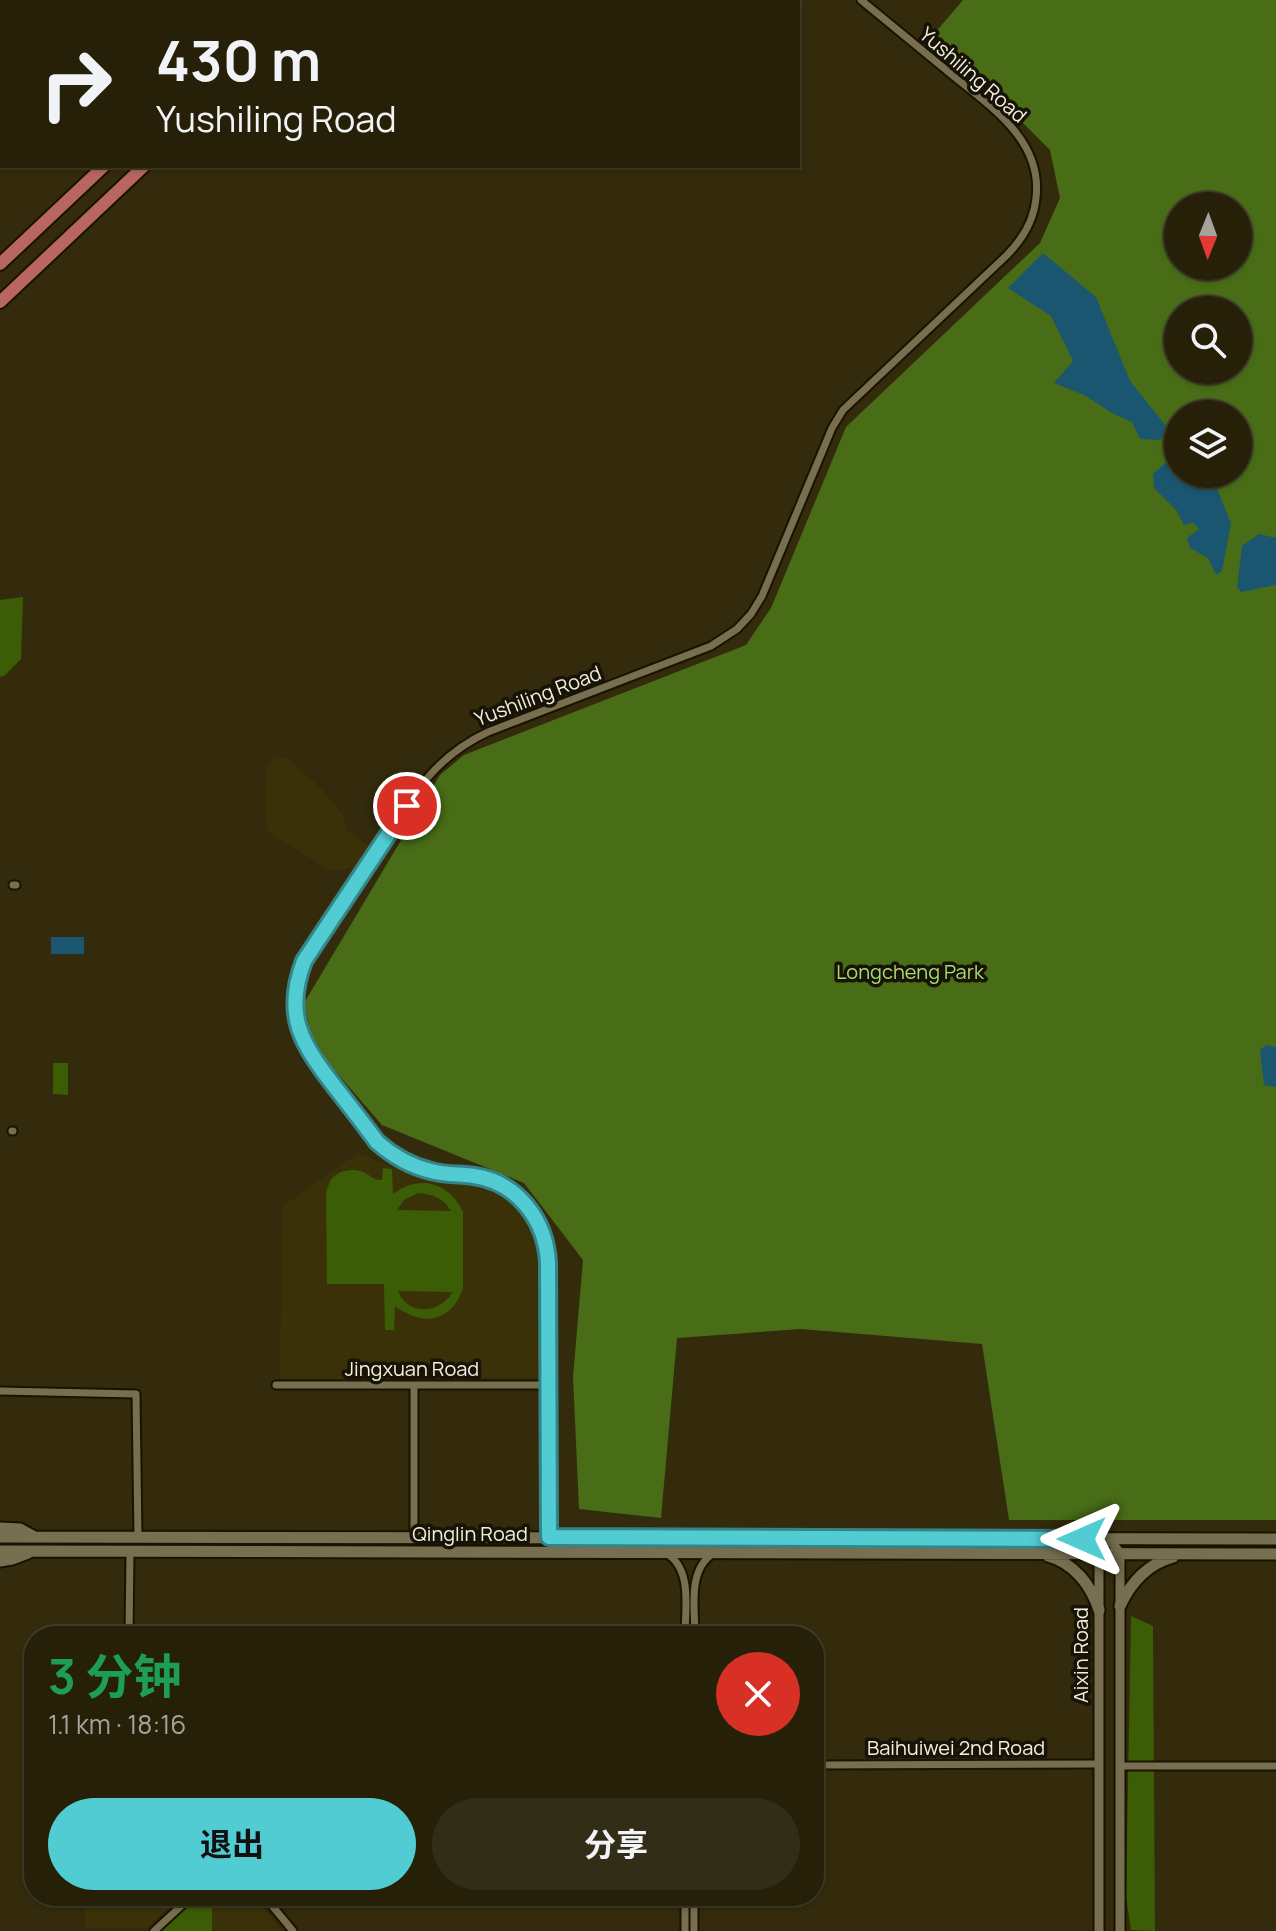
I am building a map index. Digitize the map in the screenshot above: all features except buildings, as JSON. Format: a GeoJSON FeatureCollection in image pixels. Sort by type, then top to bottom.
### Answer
{"type":"FeatureCollection","features":[{"type":"Feature","properties":{"kind":"main road"},"geometry":{"type":"LineString","coordinates":[[0,264],[102,168]]}},
{"type":"Feature","properties":{"kind":"main road"},"geometry":{"type":"LineString","coordinates":[[0,302],[142,168]]}},
{"type":"Feature","properties":{"kind":"main road"},"geometry":{"type":"LineString","coordinates":[[0,1528],[20,1529],[33,1537]]}},
{"type":"Feature","properties":{"kind":"main road","name":"Qinglin Road"},"geometry":{"type":"LineString","coordinates":[[0,1537],[1276,1539]]}},
{"type":"Feature","properties":{"kind":"main road"},"geometry":{"type":"LineString","coordinates":[[60,1551],[44,1544],[84,1537]]}},
{"type":"Feature","properties":{"kind":"main road","name":"Qinglin Road"},"geometry":{"type":"LineString","coordinates":[[0,1551],[1276,1554]]}},
{"type":"Feature","properties":{"kind":"main road"},"geometry":{"type":"LineString","coordinates":[[0,1561],[32,1551]]}},
{"type":"Feature","properties":{"kind":"main road"},"geometry":{"type":"LineString","coordinates":[[1036,1553],[1070,1566],[1089,1588],[1099,1610]]}},
{"type":"Feature","properties":{"kind":"main road"},"geometry":{"type":"LineString","coordinates":[[1120,1606],[1133,1584],[1153,1565],[1187,1553]]}},
{"type":"Feature","properties":{"kind":"street","name":"Yushiling Road"},"geometry":{"type":"LineString","coordinates":[[549,1537],[548,1252],[543,1232],[520,1198],[494,1182],[419,1168],[377,1142],[314,1059],[304,1041],[296,1011],[298,980],[309,952],[422,784],[446,757],[488,732],[711,646],[729,636],[744,622],[762,596],[832,428],[843,410],[1006,256],[1026,231],[1036,202],[1037,180],[1032,158],[1020,138],[997,112],[861,0]]}},
{"type":"Feature","properties":{"kind":"street","name":"Jingxuan Road"},"geometry":{"type":"LineString","coordinates":[[276,1385],[548,1385]]}},
{"type":"Feature","properties":{"kind":"street"},"geometry":{"type":"LineString","coordinates":[[414,1385],[414,1537]]}},
{"type":"Feature","properties":{"kind":"street"},"geometry":{"type":"LineString","coordinates":[[0,1391],[136,1394],[138,1537]]}},
{"type":"Feature","properties":{"kind":"street"},"geometry":{"type":"LineString","coordinates":[[1099,1553],[1109,1539],[1120,1553]]}},
{"type":"Feature","properties":{"kind":"street"},"geometry":{"type":"LineString","coordinates":[[129,1626],[130,1551]]}},
{"type":"Feature","properties":{"kind":"street"},"geometry":{"type":"LineString","coordinates":[[664,1552],[680,1565],[684,1576],[685,1626]]}},
{"type":"Feature","properties":{"kind":"street"},"geometry":{"type":"LineString","coordinates":[[695,1626],[696,1577],[706,1558],[715,1552]]}},
{"type":"Feature","properties":{"kind":"street","name":"Aixin Road"},"geometry":{"type":"LineString","coordinates":[[1099,1553],[1099,1931]]}},
{"type":"Feature","properties":{"kind":"street","name":"Aixin Road"},"geometry":{"type":"LineString","coordinates":[[1120,1553],[1120,1931]]}},
{"type":"Feature","properties":{"kind":"street","name":"Baihuiwei 2nd Road"},"geometry":{"type":"LineString","coordinates":[[824,1765],[1099,1764]]}},
{"type":"Feature","properties":{"kind":"street"},"geometry":{"type":"LineString","coordinates":[[1120,1766],[1276,1766]]}},
{"type":"Feature","properties":{"kind":"street"},"geometry":{"type":"LineString","coordinates":[[154,1931],[181,1906]]}},
{"type":"Feature","properties":{"kind":"street"},"geometry":{"type":"LineString","coordinates":[[272,1906],[293,1931]]}},
{"type":"Feature","properties":{"kind":"street"},"geometry":{"type":"LineString","coordinates":[[685,1906],[685,1931]]}},
{"type":"Feature","properties":{"kind":"street"},"geometry":{"type":"LineString","coordinates":[[694,1906],[694,1931]]}},
{"type":"Feature","properties":{"kind":"shaded area"},"geometry":{"type":"Polygon","coordinates":[[[282,757],[294,763],[326,794],[342,814],[347,830],[368,846],[354,868],[331,871],[269,833],[265,817],[266,768],[270,762],[282,757]]]}},
{"type":"Feature","properties":{"kind":"shaded area"},"geometry":{"type":"Polygon","coordinates":[[[358,1153],[426,1180],[486,1189],[499,1194],[520,1212],[534,1236],[537,1249],[539,1378],[280,1379],[282,1207],[358,1153]]]}},
{"type":"Feature","properties":{"kind":"shaded area"},"geometry":{"type":"Polygon","coordinates":[[[85,1906],[170,1906],[147,1928],[85,1928],[85,1906]]]}},
{"type":"Feature","properties":{"kind":"shaded area"},"geometry":{"type":"Polygon","coordinates":[[[187,1906],[262,1906],[282,1931],[159,1931],[187,1906]]]}},
{"type":"Feature","properties":{"kind":"green space","name":"Longcheng Park"},"geometry":{"type":"Polygon","coordinates":[[[963,0],[1276,0],[1276,1520],[1009,1520],[982,1344],[801,1329],[677,1338],[661,1518],[579,1509],[573,1377],[583,1260],[524,1183],[382,1125],[330,1065],[310,1032],[304,1003],[440,775],[464,755],[746,645],[771,608],[846,427],[1040,243],[1060,198],[1050,150],[934,34],[963,0]]]}},
{"type":"Feature","properties":{"kind":"green space"},"geometry":{"type":"Polygon","coordinates":[[[23,597],[21,659],[0,677],[0,600],[23,597]]]}},
{"type":"Feature","properties":{"kind":"green space"},"geometry":{"type":"Polygon","coordinates":[[[53,1063],[68,1063],[68,1095],[53,1094],[53,1063]]]}},
{"type":"Feature","properties":{"kind":"green space"},"geometry":{"type":"Polygon","coordinates":[[[383,1168],[392,1169],[393,1194],[413,1184],[432,1184],[450,1194],[463,1212],[463,1288],[458,1300],[443,1315],[425,1319],[395,1306],[394,1330],[385,1330],[384,1284],[327,1284],[326,1193],[330,1181],[337,1174],[351,1170],[382,1180],[383,1168]],[[418,1193],[404,1200],[397,1210],[451,1211],[437,1198],[418,1193]],[[398,1291],[408,1305],[424,1309],[439,1305],[452,1293],[452,1292],[398,1291]]]}},
{"type":"Feature","properties":{"kind":"green space"},"geometry":{"type":"Polygon","coordinates":[[[1131,1616],[1153,1626],[1155,1931],[1131,1930],[1126,1896],[1131,1616]]]}},
{"type":"Feature","properties":{"kind":"green space"},"geometry":{"type":"Polygon","coordinates":[[[188,1906],[212,1906],[212,1931],[160,1931],[188,1906]]]}},
{"type":"Feature","properties":{"kind":"water"},"geometry":{"type":"Polygon","coordinates":[[[1043,253],[1096,297],[1130,381],[1164,424],[1164,436],[1160,440],[1140,439],[1132,422],[1084,395],[1054,383],[1073,361],[1051,316],[1008,288],[1043,253]]]}},
{"type":"Feature","properties":{"kind":"water"},"geometry":{"type":"Polygon","coordinates":[[[1164,464],[1164,488],[1217,488],[1231,523],[1222,571],[1216,575],[1208,558],[1190,548],[1187,538],[1199,529],[1194,523],[1184,525],[1177,511],[1154,488],[1153,474],[1164,464]]]}},
{"type":"Feature","properties":{"kind":"water"},"geometry":{"type":"Polygon","coordinates":[[[1259,534],[1276,538],[1276,585],[1241,592],[1237,587],[1242,546],[1259,534]]]}},
{"type":"Feature","properties":{"kind":"water"},"geometry":{"type":"Polygon","coordinates":[[[51,937],[84,937],[84,954],[51,954],[51,937]]]}},
{"type":"Feature","properties":{"kind":"water"},"geometry":{"type":"Polygon","coordinates":[[[1266,1045],[1276,1047],[1276,1087],[1264,1085],[1260,1050],[1266,1045]]]}},
{"type":"Feature","properties":{"kind":"route"},"geometry":{"type":"LineString","coordinates":[[407,806],[304,961],[296,991],[297,1021],[314,1059],[377,1142],[410,1164],[429,1171],[474,1176],[494,1182],[520,1198],[543,1232],[548,1252],[549,1537],[1082,1539]]}}]}
